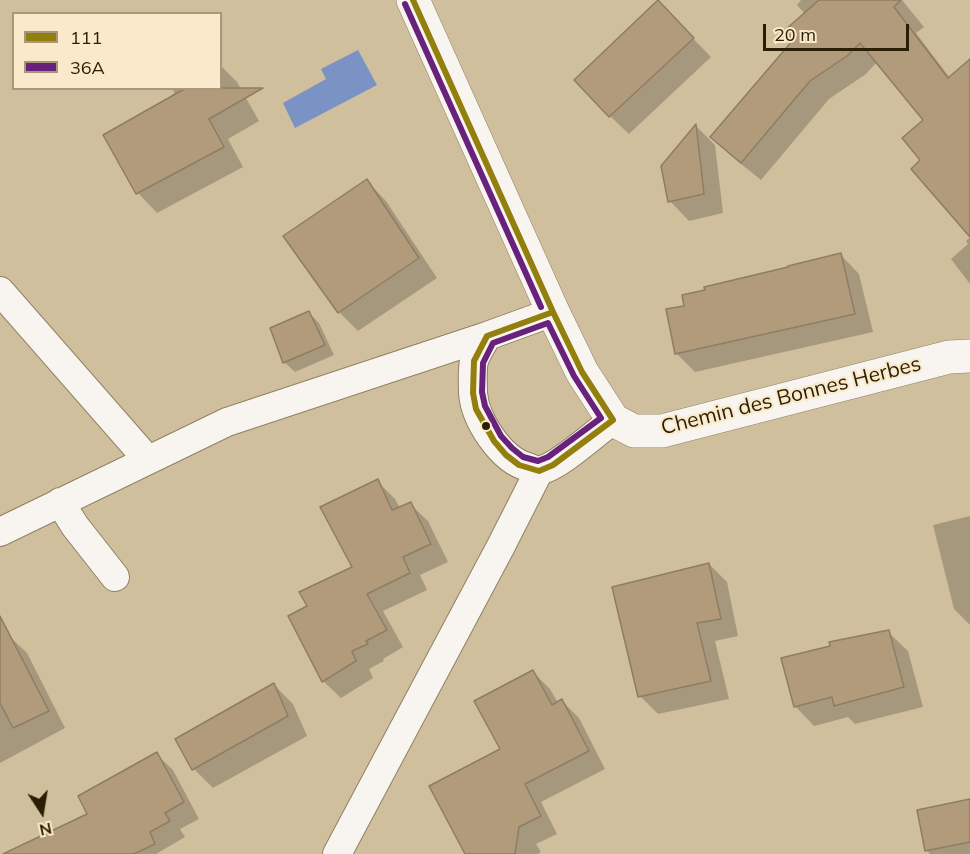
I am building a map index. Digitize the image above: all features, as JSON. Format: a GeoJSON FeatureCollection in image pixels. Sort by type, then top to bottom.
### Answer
{"type":"FeatureCollection","features":[{"type":"Feature","properties":{"kind":"street"},"geometry":{"type":"LineString","coordinates":[[412,0],[553,312],[582,372],[613,420]]}},
{"type":"Feature","properties":{"kind":"street","name":"Chemin des Bonnes Herbes"},"geometry":{"type":"LineString","coordinates":[[613,420],[634,431],[662,431],[949,357],[970,356]]}},
{"type":"Feature","properties":{"kind":"lane"},"geometry":{"type":"LineString","coordinates":[[0,291],[148,460]]}},
{"type":"Feature","properties":{"kind":"lane"},"geometry":{"type":"LineString","coordinates":[[0,532],[227,422],[553,312]]}},
{"type":"Feature","properties":{"kind":"lane"},"geometry":{"type":"LineString","coordinates":[[487,336],[474,361],[473,393],[476,409],[485,427],[506,454],[519,465],[539,471],[553,465],[613,420]]}},
{"type":"Feature","properties":{"kind":"lane"},"geometry":{"type":"LineString","coordinates":[[337,854],[539,471]]}},
{"type":"Feature","properties":{"kind":"lane"},"geometry":{"type":"LineString","coordinates":[[60,502],[75,526],[116,577]]}},
{"type":"Feature","properties":{"kind":"water"},"geometry":{"type":"Polygon","coordinates":[[[358,50],[377,85],[295,128],[283,103],[326,79],[321,69],[358,50]]]}},
{"type":"Feature","properties":{"kind":"building"},"geometry":{"type":"Polygon","coordinates":[[[658,0],[694,38],[609,117],[574,80],[658,0]]]}},
{"type":"Feature","properties":{"kind":"building"},"geometry":{"type":"Polygon","coordinates":[[[819,0],[901,0],[894,7],[948,78],[970,59],[970,237],[911,169],[920,160],[902,138],[923,120],[860,43],[847,56],[810,81],[741,163],[710,137],[793,40],[785,30],[819,0]]]}},
{"type":"Feature","properties":{"kind":"building"},"geometry":{"type":"Polygon","coordinates":[[[263,88],[209,119],[224,147],[136,194],[103,135],[182,90],[263,88]]]}},
{"type":"Feature","properties":{"kind":"building"},"geometry":{"type":"Polygon","coordinates":[[[696,124],[704,194],[668,202],[661,166],[696,124]]]}},
{"type":"Feature","properties":{"kind":"building"},"geometry":{"type":"Polygon","coordinates":[[[367,179],[419,258],[338,313],[283,236],[367,179]]]}},
{"type":"Feature","properties":{"kind":"building"},"geometry":{"type":"Polygon","coordinates":[[[841,253],[855,314],[675,354],[666,309],[684,306],[682,295],[705,290],[704,287],[841,253]]]}},
{"type":"Feature","properties":{"kind":"building"},"geometry":{"type":"Polygon","coordinates":[[[309,311],[325,345],[283,363],[270,328],[309,311]]]}},
{"type":"Feature","properties":{"kind":"building"},"geometry":{"type":"Polygon","coordinates":[[[378,479],[392,510],[411,502],[431,544],[403,557],[410,573],[367,594],[387,630],[366,641],[368,644],[352,651],[356,661],[322,682],[288,616],[307,606],[299,592],[352,567],[320,507],[378,479]]]}},
{"type":"Feature","properties":{"kind":"building"},"geometry":{"type":"Polygon","coordinates":[[[709,563],[721,619],[697,623],[711,681],[638,697],[612,587],[709,563]]]}},
{"type":"Feature","properties":{"kind":"building"},"geometry":{"type":"Polygon","coordinates":[[[0,616],[49,711],[13,728],[0,703],[0,616]]]}},
{"type":"Feature","properties":{"kind":"building"},"geometry":{"type":"Polygon","coordinates":[[[889,630],[904,687],[834,706],[832,697],[794,707],[781,658],[830,646],[829,642],[889,630]]]}},
{"type":"Feature","properties":{"kind":"building"},"geometry":{"type":"Polygon","coordinates":[[[533,670],[552,705],[562,699],[589,751],[525,784],[541,816],[519,827],[515,854],[465,854],[429,786],[500,749],[474,701],[533,670]]]}},
{"type":"Feature","properties":{"kind":"building"},"geometry":{"type":"Polygon","coordinates":[[[274,683],[288,716],[192,770],[175,739],[274,683]]]}},
{"type":"Feature","properties":{"kind":"building"},"geometry":{"type":"Polygon","coordinates":[[[157,752],[184,802],[165,813],[170,821],[150,832],[155,844],[134,854],[3,854],[87,814],[78,796],[157,752]]]}},
{"type":"Feature","properties":{"kind":"building"},"geometry":{"type":"Polygon","coordinates":[[[970,799],[970,842],[925,851],[917,810],[970,799]]]}},
{"type":"Feature","properties":{"kind":"transit line","name":"111"},"geometry":{"type":"LineString","coordinates":[[413,0],[553,312],[582,372],[613,420]]}},
{"type":"Feature","properties":{"kind":"transit line","name":"36A"},"geometry":{"type":"LineString","coordinates":[[405,4],[541,307]]}},
{"type":"Feature","properties":{"kind":"transit line","name":"111"},"geometry":{"type":"LineString","coordinates":[[553,312],[487,336],[474,361],[473,393],[476,409],[494,441],[506,455],[519,465],[539,471],[553,465],[613,420]]}},
{"type":"Feature","properties":{"kind":"transit line","name":"36A"},"geometry":{"type":"LineString","coordinates":[[548,323],[574,376],[601,418],[548,457],[538,461],[523,457],[501,436],[485,406],[482,392],[483,363],[493,343],[548,323]]}}]}
